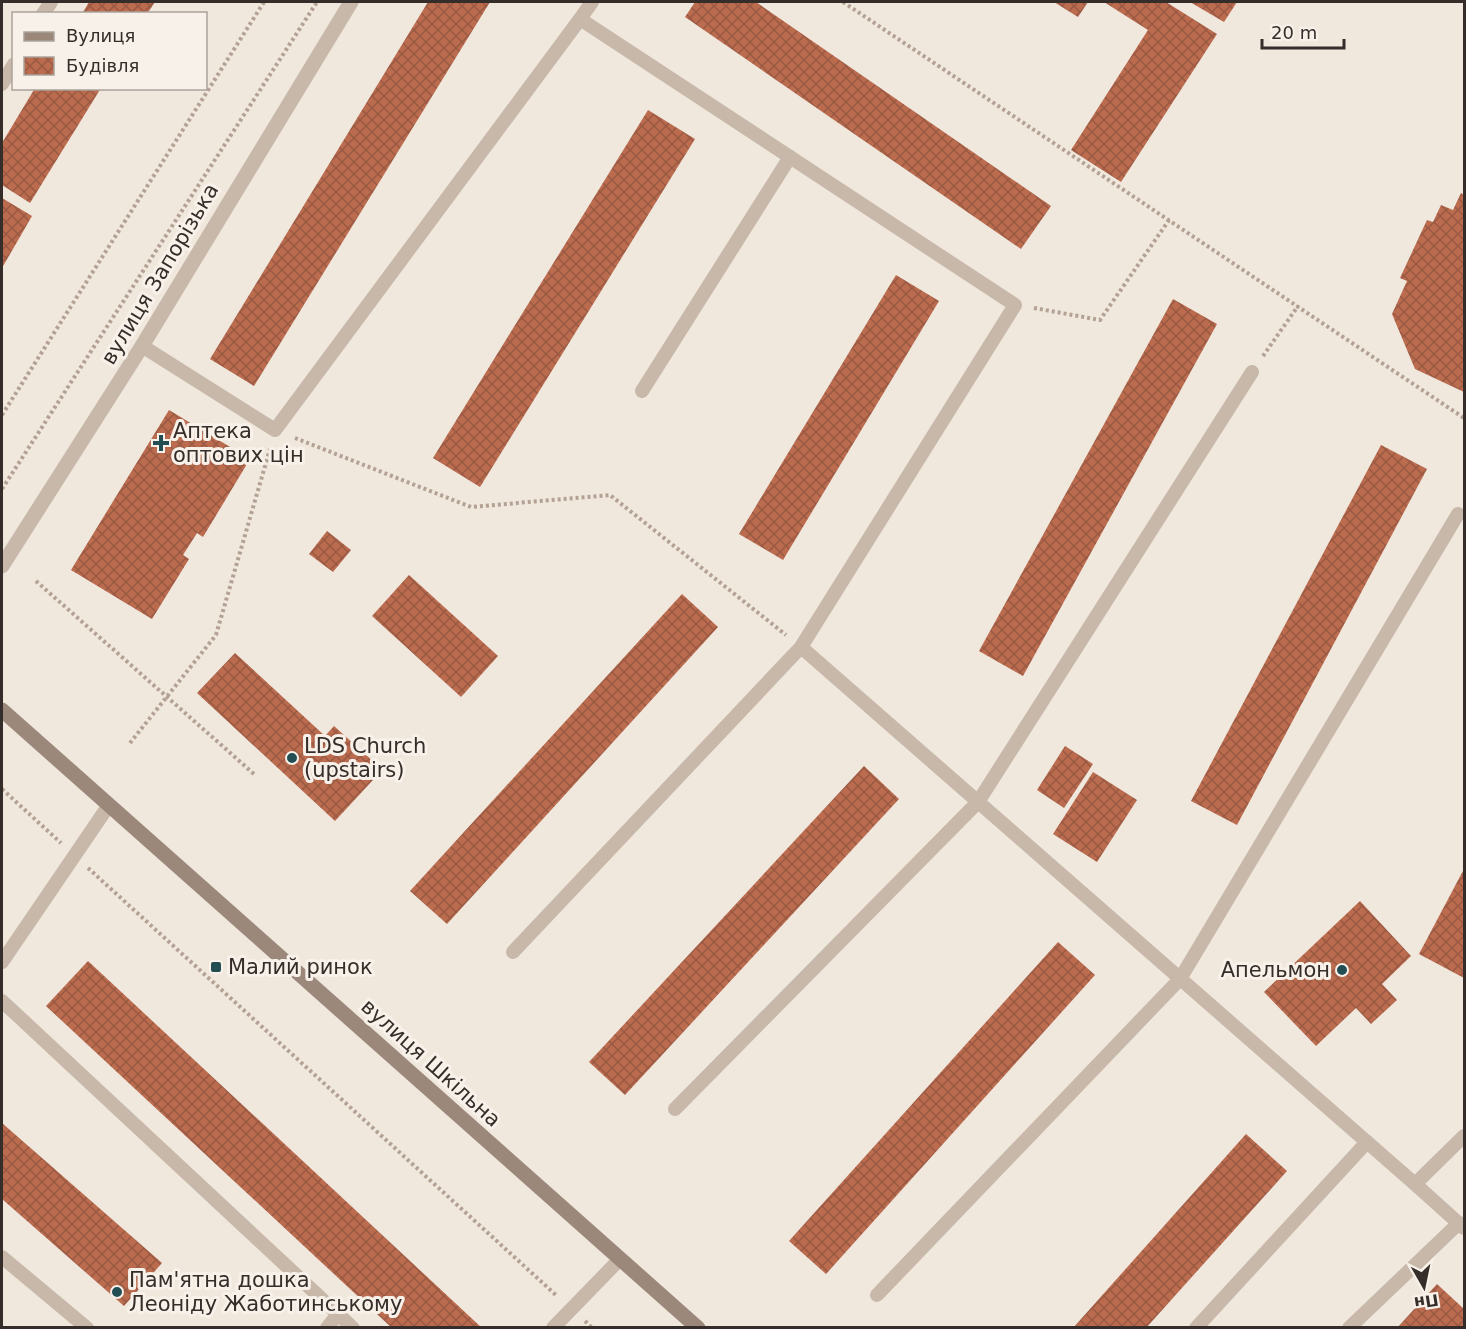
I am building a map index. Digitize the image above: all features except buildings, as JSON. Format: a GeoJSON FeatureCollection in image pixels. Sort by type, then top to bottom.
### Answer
{"type":"FeatureCollection","features":[{"type":"Feature","properties":{"kind":"main road","name":"вулиця Шкільна"},"geometry":{"type":"LineString","coordinates":[[2,710],[698,1328]]}},
{"type":"Feature","properties":{"kind":"street","name":"вулиця Запорізька"},"geometry":{"type":"LineString","coordinates":[[2,567],[142,346],[351,2]]}},
{"type":"Feature","properties":{"kind":"lane"},"geometry":{"type":"LineString","coordinates":[[142,346],[275,430],[592,2]]}},
{"type":"Feature","properties":{"kind":"lane"},"geometry":{"type":"LineString","coordinates":[[513,952],[801,646],[1015,305],[580,19]]}},
{"type":"Feature","properties":{"kind":"lane"},"geometry":{"type":"LineString","coordinates":[[2,84],[12,67]]}},
{"type":"Feature","properties":{"kind":"lane"},"geometry":{"type":"LineString","coordinates":[[642,391],[790,157]]}},
{"type":"Feature","properties":{"kind":"lane"},"geometry":{"type":"LineString","coordinates":[[675,1109],[978,802],[1252,372]]}},
{"type":"Feature","properties":{"kind":"lane"},"geometry":{"type":"LineString","coordinates":[[877,1295],[1180,979],[1458,514]]}},
{"type":"Feature","properties":{"kind":"lane"},"geometry":{"type":"LineString","coordinates":[[801,646],[1462,1225],[1349,1328]]}},
{"type":"Feature","properties":{"kind":"lane"},"geometry":{"type":"LineString","coordinates":[[2,962],[109,805]]}},
{"type":"Feature","properties":{"kind":"lane"},"geometry":{"type":"LineString","coordinates":[[2,1001],[353,1328]]}},
{"type":"Feature","properties":{"kind":"lane"},"geometry":{"type":"LineString","coordinates":[[1414,1184],[1464,1136]]}},
{"type":"Feature","properties":{"kind":"lane"},"geometry":{"type":"LineString","coordinates":[[1196,1328],[1367,1142]]}},
{"type":"Feature","properties":{"kind":"lane"},"geometry":{"type":"LineString","coordinates":[[2,1257],[87,1328]]}},
{"type":"Feature","properties":{"kind":"lane"},"geometry":{"type":"LineString","coordinates":[[553,1328],[620,1258]]}},
{"type":"Feature","properties":{"kind":"lane"},"geometry":{"type":"LineString","coordinates":[[327,1328],[338,1314]]}},
{"type":"Feature","properties":{"kind":"path"},"geometry":{"type":"LineString","coordinates":[[2,415],[264,2]]}},
{"type":"Feature","properties":{"kind":"path"},"geometry":{"type":"LineString","coordinates":[[2,489],[317,2]]}},
{"type":"Feature","properties":{"kind":"path"},"geometry":{"type":"LineString","coordinates":[[843,2],[1464,418]]}},
{"type":"Feature","properties":{"kind":"path"},"geometry":{"type":"LineString","coordinates":[[1015,305],[1100,320],[1169,220]]}},
{"type":"Feature","properties":{"kind":"path"},"geometry":{"type":"LineString","coordinates":[[1252,372],[1298,306]]}},
{"type":"Feature","properties":{"kind":"path"},"geometry":{"type":"LineString","coordinates":[[130,743],[216,635],[275,430],[471,507],[610,495],[801,646]]}},
{"type":"Feature","properties":{"kind":"path"},"geometry":{"type":"LineString","coordinates":[[36,581],[254,774]]}},
{"type":"Feature","properties":{"kind":"path"},"geometry":{"type":"LineString","coordinates":[[2,789],[592,1328]]}},
{"type":"Feature","properties":{"kind":"place","name":"Аптека оптових цін"},"geometry":{"type":"Point","coordinates":[161,443]}},
{"type":"Feature","properties":{"kind":"place","name":"LDS Church (upstairs)"},"geometry":{"type":"Point","coordinates":[292,758]}},
{"type":"Feature","properties":{"kind":"place","name":"Малий ринок"},"geometry":{"type":"Point","coordinates":[216,967]}},
{"type":"Feature","properties":{"kind":"place","name":"Апельмон"},"geometry":{"type":"Point","coordinates":[1342,970]}},
{"type":"Feature","properties":{"kind":"place","name":"Пам'ятна дошка Леоніду Жаботинському"},"geometry":{"type":"Point","coordinates":[117,1292]}}]}
